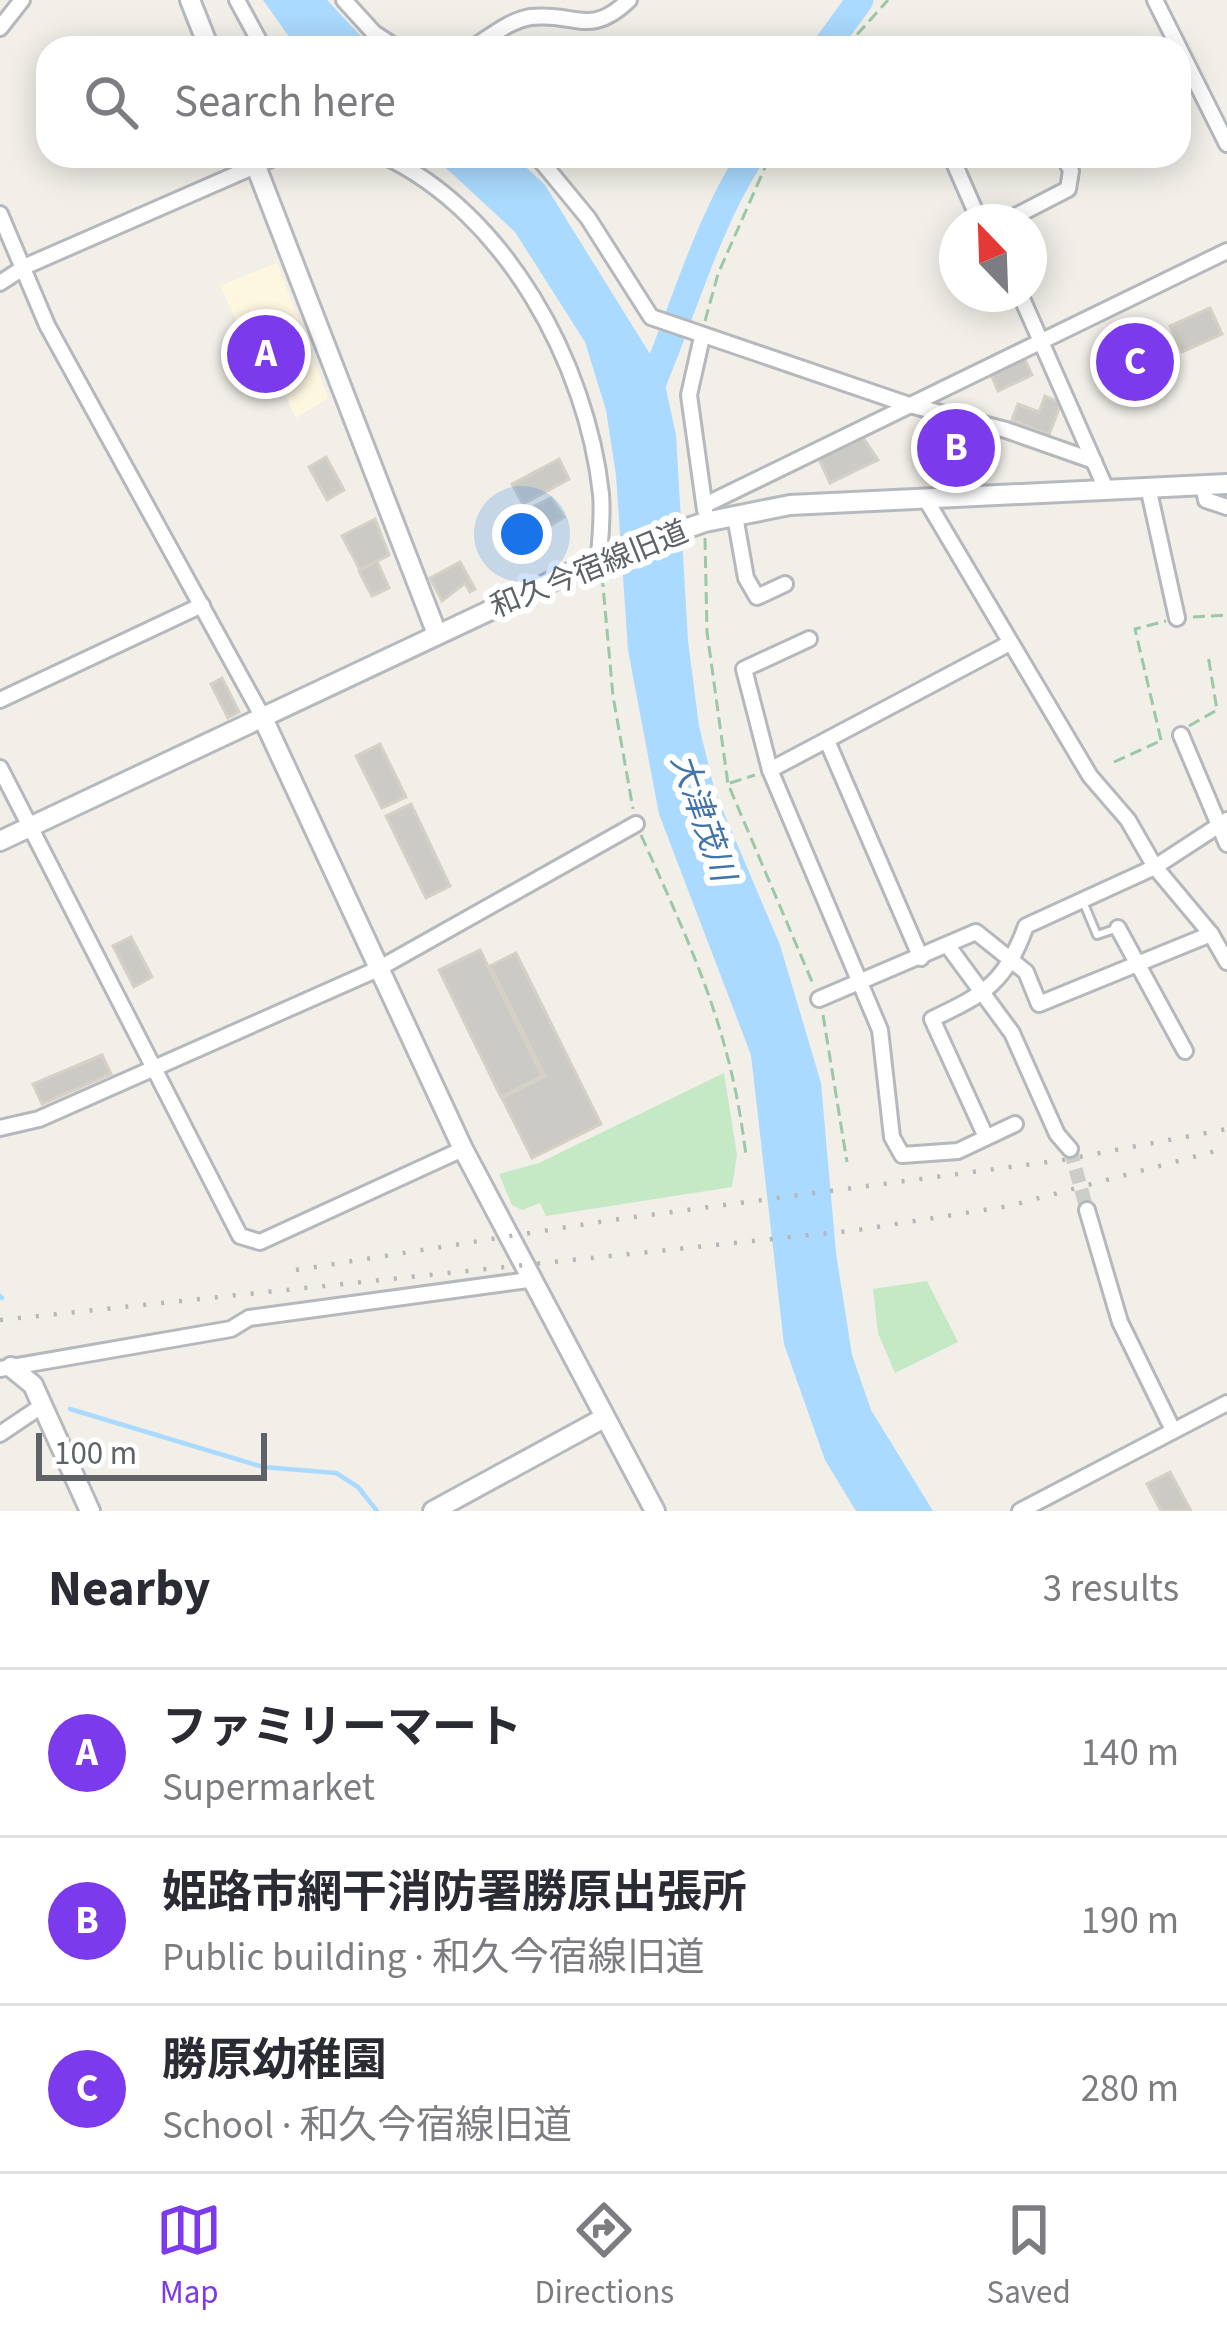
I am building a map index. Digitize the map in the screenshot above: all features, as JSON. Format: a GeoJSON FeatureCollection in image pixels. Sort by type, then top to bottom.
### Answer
{"type":"FeatureCollection","features":[{"type":"Feature","properties":{"kind":"street"},"geometry":{"type":"LineString","coordinates":[[0,28],[22,0]]}},
{"type":"Feature","properties":{"kind":"street"},"geometry":{"type":"LineString","coordinates":[[190,0],[204,36]]}},
{"type":"Feature","properties":{"kind":"street"},"geometry":{"type":"LineString","coordinates":[[237,0],[256,36]]}},
{"type":"Feature","properties":{"kind":"street"},"geometry":{"type":"LineString","coordinates":[[344,0],[379,36]]}},
{"type":"Feature","properties":{"kind":"street"},"geometry":{"type":"LineString","coordinates":[[494,36],[530,17],[591,24],[610,18],[628,0]]}},
{"type":"Feature","properties":{"kind":"street"},"geometry":{"type":"LineString","coordinates":[[1155,0],[1173,36]]}},
{"type":"Feature","properties":{"kind":"street"},"geometry":{"type":"LineString","coordinates":[[1191,72],[1227,144]]}},
{"type":"Feature","properties":{"kind":"street"},"geometry":{"type":"LineString","coordinates":[[0,283],[26,266],[239,168]]}},
{"type":"Feature","properties":{"kind":"street"},"geometry":{"type":"LineString","coordinates":[[257,168],[437,634]]}},
{"type":"Feature","properties":{"kind":"street"},"geometry":{"type":"LineString","coordinates":[[405,168],[438,187],[472,217],[536,308],[584,412],[601,494],[599,559]]}},
{"type":"Feature","properties":{"kind":"street"},"geometry":{"type":"LineString","coordinates":[[547,168],[588,218],[652,317],[702,338],[1094,461]]}},
{"type":"Feature","properties":{"kind":"street"},"geometry":{"type":"LineString","coordinates":[[956,168],[972,204]]}},
{"type":"Feature","properties":{"kind":"street"},"geometry":{"type":"LineString","coordinates":[[1039,204],[1068,189],[1070,168]]}},
{"type":"Feature","properties":{"kind":"street"},"geometry":{"type":"LineString","coordinates":[[0,214],[26,266],[47,325],[261,714],[528,1280],[655,1511]]}},
{"type":"Feature","properties":{"kind":"street"},"geometry":{"type":"LineString","coordinates":[[702,338],[689,395],[705,513],[906,404],[1227,251]]}},
{"type":"Feature","properties":{"kind":"street"},"geometry":{"type":"LineString","coordinates":[[1029,312],[1106,489]]}},
{"type":"Feature","properties":{"kind":"street","name":"和久今宿線旧道"},"geometry":{"type":"LineString","coordinates":[[0,841],[261,714],[705,513],[735,516],[790,505],[1227,484]]}},
{"type":"Feature","properties":{"kind":"street"},"geometry":{"type":"LineString","coordinates":[[1203,485],[1206,500],[1227,507]]}},
{"type":"Feature","properties":{"kind":"street"},"geometry":{"type":"LineString","coordinates":[[1148,488],[1177,618]]}},
{"type":"Feature","properties":{"kind":"street"},"geometry":{"type":"LineString","coordinates":[[925,498],[1090,776],[1128,820],[1155,867],[1211,934],[1227,962]]}},
{"type":"Feature","properties":{"kind":"street"},"geometry":{"type":"LineString","coordinates":[[735,516],[746,578],[757,597],[785,584]]}},
{"type":"Feature","properties":{"kind":"street"},"geometry":{"type":"LineString","coordinates":[[0,700],[202,605]]}},
{"type":"Feature","properties":{"kind":"street"},"geometry":{"type":"LineString","coordinates":[[809,639],[744,669],[770,770],[880,1030],[892,1137],[902,1155],[958,1151],[1015,1124]]}},
{"type":"Feature","properties":{"kind":"street"},"geometry":{"type":"LineString","coordinates":[[770,770],[1008,644]]}},
{"type":"Feature","properties":{"kind":"street"},"geometry":{"type":"LineString","coordinates":[[1181,735],[1227,844]]}},
{"type":"Feature","properties":{"kind":"street"},"geometry":{"type":"LineString","coordinates":[[828,742],[921,958]]}},
{"type":"Feature","properties":{"kind":"street"},"geometry":{"type":"LineString","coordinates":[[0,768],[240,1236],[260,1242],[463,1149]]}},
{"type":"Feature","properties":{"kind":"street"},"geometry":{"type":"LineString","coordinates":[[986,1137],[932,1019],[986,993],[1013,961],[1026,926],[1155,867],[1222,823]]}},
{"type":"Feature","properties":{"kind":"street"},"geometry":{"type":"LineString","coordinates":[[0,1128],[39,1119],[378,969],[636,824]]}},
{"type":"Feature","properties":{"kind":"street"},"geometry":{"type":"LineString","coordinates":[[1118,928],[1185,1051]]}},
{"type":"Feature","properties":{"kind":"street"},"geometry":{"type":"LineString","coordinates":[[819,999],[976,932],[1026,972],[1039,1004],[1211,934]]}},
{"type":"Feature","properties":{"kind":"street"},"geometry":{"type":"LineString","coordinates":[[948,946],[986,993],[1070,1149]]}},
{"type":"Feature","properties":{"kind":"street"},"geometry":{"type":"LineString","coordinates":[[1088,1210],[1120,1322],[1173,1430]]}},
{"type":"Feature","properties":{"kind":"street"},"geometry":{"type":"LineString","coordinates":[[5,1368],[231,1330],[249,1318],[528,1280]]}},
{"type":"Feature","properties":{"kind":"street"},"geometry":{"type":"LineString","coordinates":[[5,1368],[33,1384],[90,1511]]}},
{"type":"Feature","properties":{"kind":"street"},"geometry":{"type":"LineString","coordinates":[[1021,1511],[1227,1403]]}},
{"type":"Feature","properties":{"kind":"street"},"geometry":{"type":"LineString","coordinates":[[0,1434],[44,1405]]}},
{"type":"Feature","properties":{"kind":"street"},"geometry":{"type":"LineString","coordinates":[[433,1511],[602,1419]]}},
{"type":"Feature","properties":{"kind":"lane"},"geometry":{"type":"LineString","coordinates":[[1082,901],[1097,935],[1118,928]]}},
{"type":"Feature","properties":{"kind":"path"},"geometry":{"type":"LineString","coordinates":[[856,36],[887,0]]}},
{"type":"Feature","properties":{"kind":"path"},"geometry":{"type":"LineString","coordinates":[[702,338],[718,274],[765,168]]}},
{"type":"Feature","properties":{"kind":"path"},"geometry":{"type":"LineString","coordinates":[[705,513],[706,632],[728,784],[819,999],[847,1162]]}},
{"type":"Feature","properties":{"kind":"path"},"geometry":{"type":"LineString","coordinates":[[599,559],[613,696],[636,824],[698,959],[724,1034],[736,1075],[746,1156]]}},
{"type":"Feature","properties":{"kind":"path"},"geometry":{"type":"LineString","coordinates":[[1161,740],[1136,629],[1177,618],[1227,615]]}},
{"type":"Feature","properties":{"kind":"path"},"geometry":{"type":"LineString","coordinates":[[728,784],[770,770]]}},
{"type":"Feature","properties":{"kind":"shaded area"},"geometry":{"type":"Polygon","coordinates":[[[277,263],[328,398],[296,418],[273,369],[261,373],[220,286],[277,263]]]}},
{"type":"Feature","properties":{"kind":"green space"},"geometry":{"type":"Polygon","coordinates":[[[724,1073],[737,1155],[732,1187],[546,1216],[540,1203],[522,1210],[512,1205],[499,1174],[539,1163],[724,1073]]]}},
{"type":"Feature","properties":{"kind":"green space"},"geometry":{"type":"Polygon","coordinates":[[[927,1281],[958,1342],[895,1373],[878,1333],[873,1289],[927,1281]]]}},
{"type":"Feature","properties":{"kind":"water"},"geometry":{"type":"Polygon","coordinates":[[[263,0],[327,0],[361,36],[288,36],[263,0]]]}},
{"type":"Feature","properties":{"kind":"water","name":"大津茂川"},"geometry":{"type":"Polygon","coordinates":[[[446,168],[527,168],[545,185],[663,375],[676,435],[688,641],[699,726],[715,792],[780,945],[821,1083],[836,1253],[852,1355],[871,1410],[933,1511],[856,1511],[825,1460],[784,1344],[751,1055],[659,814],[628,650],[616,475],[606,410],[585,342],[515,232],[446,168]]]}},
{"type":"Feature","properties":{"kind":"building"},"geometry":{"type":"Polygon","coordinates":[[[1210,308],[1222,334],[1182,352],[1170,326],[1210,308]]]}},
{"type":"Feature","properties":{"kind":"building"},"geometry":{"type":"Polygon","coordinates":[[[1155,340],[1170,365],[1115,389],[1103,364],[1155,340]]]}},
{"type":"Feature","properties":{"kind":"building"},"geometry":{"type":"Polygon","coordinates":[[[1024,357],[1032,375],[998,391],[990,372],[1024,357]]]}},
{"type":"Feature","properties":{"kind":"building"},"geometry":{"type":"Polygon","coordinates":[[[1045,396],[1061,403],[1049,435],[1012,420],[1018,404],[1039,412],[1045,396]]]}},
{"type":"Feature","properties":{"kind":"building"},"geometry":{"type":"Polygon","coordinates":[[[862,436],[878,460],[830,483],[818,457],[862,436]]]}},
{"type":"Feature","properties":{"kind":"building"},"geometry":{"type":"Polygon","coordinates":[[[972,444],[972,450],[988,451],[989,471],[948,474],[946,453],[954,453],[953,445],[972,444]]]}},
{"type":"Feature","properties":{"kind":"building"},"geometry":{"type":"Polygon","coordinates":[[[326,457],[344,490],[327,500],[309,467],[326,457]]]}},
{"type":"Feature","properties":{"kind":"building"},"geometry":{"type":"Polygon","coordinates":[[[559,459],[569,479],[523,504],[512,484],[559,459]]]}},
{"type":"Feature","properties":{"kind":"building"},"geometry":{"type":"Polygon","coordinates":[[[551,498],[564,517],[542,531],[531,508],[551,498]]]}},
{"type":"Feature","properties":{"kind":"building"},"geometry":{"type":"Polygon","coordinates":[[[375,519],[389,555],[360,570],[342,536],[375,519]]]}},
{"type":"Feature","properties":{"kind":"building"},"geometry":{"type":"Polygon","coordinates":[[[377,561],[389,588],[372,596],[359,571],[377,561]]]}},
{"type":"Feature","properties":{"kind":"building"},"geometry":{"type":"Polygon","coordinates":[[[460,562],[475,589],[470,592],[465,583],[442,601],[430,578],[460,562]]]}},
{"type":"Feature","properties":{"kind":"building"},"geometry":{"type":"Polygon","coordinates":[[[222,678],[239,712],[228,718],[211,684],[222,678]]]}},
{"type":"Feature","properties":{"kind":"building"},"geometry":{"type":"Polygon","coordinates":[[[380,744],[406,797],[382,808],[356,756],[380,744]]]}},
{"type":"Feature","properties":{"kind":"building"},"geometry":{"type":"Polygon","coordinates":[[[411,804],[450,886],[426,898],[386,816],[411,804]]]}},
{"type":"Feature","properties":{"kind":"building"},"geometry":{"type":"Polygon","coordinates":[[[131,937],[152,977],[134,987],[113,946],[131,937]]]}},
{"type":"Feature","properties":{"kind":"building"},"geometry":{"type":"Polygon","coordinates":[[[480,950],[542,1076],[501,1097],[439,970],[480,950]]]}},
{"type":"Feature","properties":{"kind":"building"},"geometry":{"type":"Polygon","coordinates":[[[516,953],[601,1124],[532,1158],[502,1098],[545,1076],[490,966],[516,953]]]}},
{"type":"Feature","properties":{"kind":"building"},"geometry":{"type":"Polygon","coordinates":[[[102,1055],[111,1074],[42,1104],[33,1084],[102,1055]]]}},
{"type":"Feature","properties":{"kind":"building"},"geometry":{"type":"Polygon","coordinates":[[[1170,1472],[1191,1511],[1161,1511],[1147,1484],[1170,1472]]]}},
{"type":"Feature","properties":{"kind":"waterway"},"geometry":{"type":"LineString","coordinates":[[834,36],[860,0]]}},
{"type":"Feature","properties":{"kind":"waterway"},"geometry":{"type":"LineString","coordinates":[[645,401],[706,245],[744,168]]}},
{"type":"Feature","properties":{"kind":"waterway"},"geometry":{"type":"LineString","coordinates":[[70,1409],[263,1467],[336,1473],[358,1487],[377,1511]]}},
{"type":"Feature","properties":{"kind":"tunnel"},"geometry":{"type":"LineString","coordinates":[[1070,1149],[1087,1210]]}},
{"type":"Feature","properties":{"kind":"railway"},"geometry":{"type":"LineString","coordinates":[[296,1270],[612,1220],[1063,1160],[1227,1129]]}},
{"type":"Feature","properties":{"kind":"railway"},"geometry":{"type":"LineString","coordinates":[[0,1320],[858,1230],[1009,1206],[1227,1148]]}},
{"type":"Feature","properties":{"kind":"place","name":"ファミリーマート"},"geometry":{"type":"Point","coordinates":[266,354]}},
{"type":"Feature","properties":{"kind":"place","name":"勝原幼稚園"},"geometry":{"type":"Point","coordinates":[1135,362]}},
{"type":"Feature","properties":{"kind":"place","name":"姫路市網干消防署勝原出張所"},"geometry":{"type":"Point","coordinates":[956,448]}}]}
